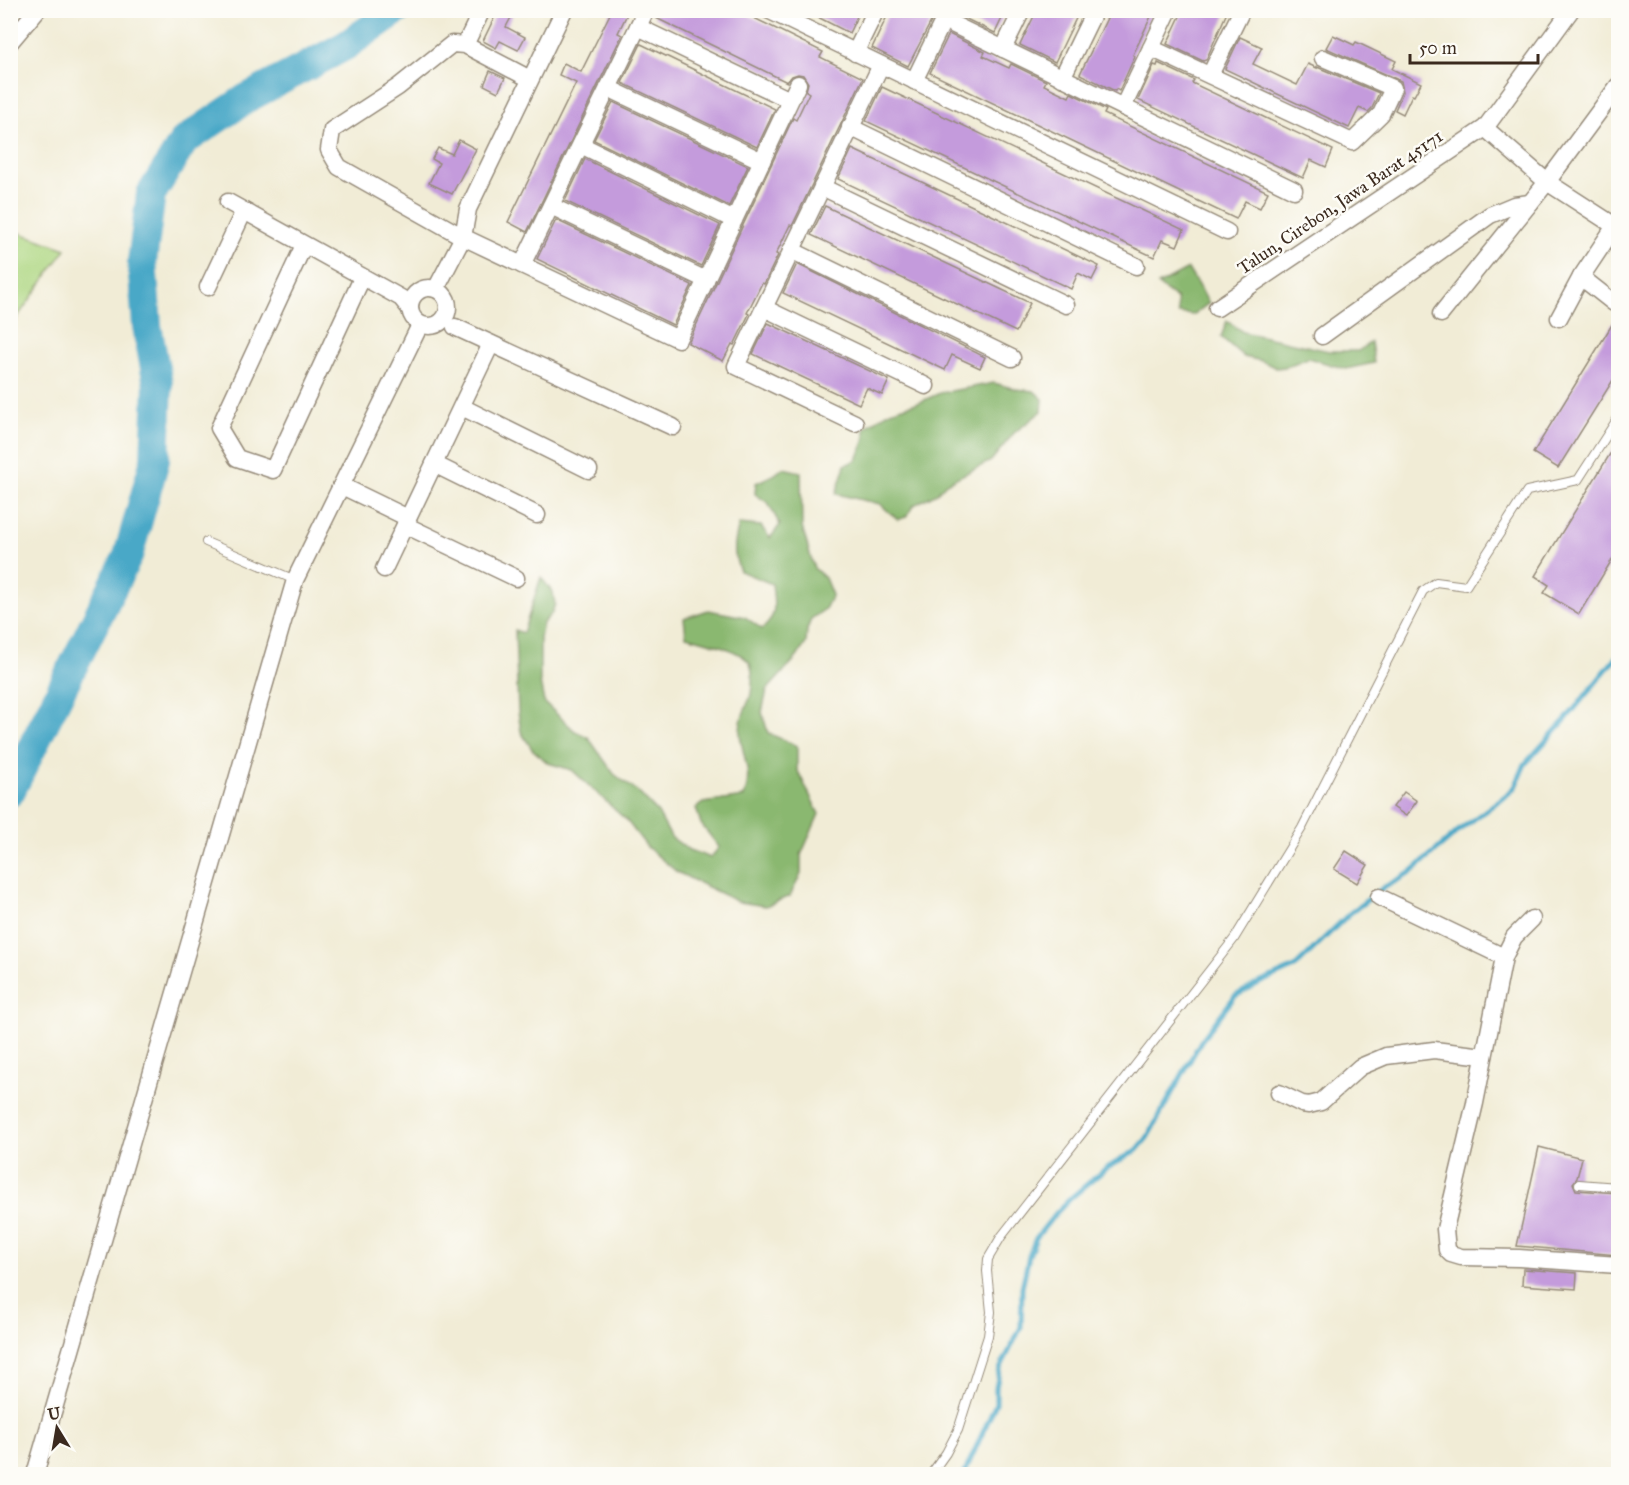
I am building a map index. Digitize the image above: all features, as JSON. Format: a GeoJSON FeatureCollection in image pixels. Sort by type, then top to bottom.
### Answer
{"type":"FeatureCollection","features":[{"type":"Feature","properties":{"kind":"street"},"geometry":{"type":"LineString","coordinates":[[10,42],[37,10]]}},
{"type":"Feature","properties":{"kind":"street"},"geometry":{"type":"LineString","coordinates":[[465,45],[482,10]]}},
{"type":"Feature","properties":{"kind":"street"},"geometry":{"type":"LineString","coordinates":[[436,290],[462,237],[468,209],[564,10]]}},
{"type":"Feature","properties":{"kind":"street"},"geometry":{"type":"LineString","coordinates":[[522,265],[646,10]]}},
{"type":"Feature","properties":{"kind":"street"},"geometry":{"type":"LineString","coordinates":[[768,10],[1227,232]]}},
{"type":"Feature","properties":{"kind":"street"},"geometry":{"type":"LineString","coordinates":[[855,52],[876,10]]}},
{"type":"Feature","properties":{"kind":"street"},"geometry":{"type":"LineString","coordinates":[[1003,49],[1022,10]]}},
{"type":"Feature","properties":{"kind":"street"},"geometry":{"type":"LineString","coordinates":[[1062,78],[1095,10]]}},
{"type":"Feature","properties":{"kind":"street"},"geometry":{"type":"LineString","coordinates":[[1123,107],[1169,10]]}},
{"type":"Feature","properties":{"kind":"street"},"geometry":{"type":"LineString","coordinates":[[1210,75],[1242,10]]}},
{"type":"Feature","properties":{"kind":"street","name":"Talun, Cirebon, Jawa Barat 45171"},"geometry":{"type":"LineString","coordinates":[[1217,308],[1485,128],[1572,10]]}},
{"type":"Feature","properties":{"kind":"street"},"geometry":{"type":"LineString","coordinates":[[914,81],[946,15],[1003,49],[1294,189]]}},
{"type":"Feature","properties":{"kind":"street"},"geometry":{"type":"LineString","coordinates":[[638,27],[790,100]]}},
{"type":"Feature","properties":{"kind":"street"},"geometry":{"type":"LineString","coordinates":[[530,79],[465,45],[452,44],[398,87],[332,130],[329,150],[339,167],[462,237],[678,339],[798,84]]}},
{"type":"Feature","properties":{"kind":"street"},"geometry":{"type":"LineString","coordinates":[[1151,48],[1352,142],[1381,114],[1393,88],[1323,57]]}},
{"type":"Feature","properties":{"kind":"street"},"geometry":{"type":"LineString","coordinates":[[855,423],[736,366],[881,65]]}},
{"type":"Feature","properties":{"kind":"street"},"geometry":{"type":"LineString","coordinates":[[1441,314],[1547,182],[1618,87]]}},
{"type":"Feature","properties":{"kind":"street"},"geometry":{"type":"LineString","coordinates":[[609,88],[762,160]]}},
{"type":"Feature","properties":{"kind":"street"},"geometry":{"type":"LineString","coordinates":[[850,127],[1136,266]]}},
{"type":"Feature","properties":{"kind":"street"},"geometry":{"type":"LineString","coordinates":[[1485,128],[1547,182],[1617,224],[1581,277],[1559,318]]}},
{"type":"Feature","properties":{"kind":"street"},"geometry":{"type":"LineString","coordinates":[[581,144],[734,220]]}},
{"type":"Feature","properties":{"kind":"street"},"geometry":{"type":"LineString","coordinates":[[822,187],[1066,305]]}},
{"type":"Feature","properties":{"kind":"street"},"geometry":{"type":"LineString","coordinates":[[228,202],[401,298],[420,325],[428,327],[442,322],[449,308],[443,294],[427,288],[417,292],[411,300],[410,309]]}},
{"type":"Feature","properties":{"kind":"street"},"geometry":{"type":"LineString","coordinates":[[1322,336],[1490,215],[1514,205],[1530,203]]}},
{"type":"Feature","properties":{"kind":"street"},"geometry":{"type":"LineString","coordinates":[[551,206],[706,280]]}},
{"type":"Feature","properties":{"kind":"street"},"geometry":{"type":"LineString","coordinates":[[208,287],[244,211]]}},
{"type":"Feature","properties":{"kind":"street"},"geometry":{"type":"LineString","coordinates":[[304,245],[219,428],[237,458],[273,470],[362,278]]}},
{"type":"Feature","properties":{"kind":"street"},"geometry":{"type":"LineString","coordinates":[[791,250],[1012,358]]}},
{"type":"Feature","properties":{"kind":"street"},"geometry":{"type":"LineString","coordinates":[[1581,277],[1618,304]]}},
{"type":"Feature","properties":{"kind":"street"},"geometry":{"type":"LineString","coordinates":[[764,308],[926,386]]}},
{"type":"Feature","properties":{"kind":"street"},"geometry":{"type":"LineString","coordinates":[[35,1474],[295,580],[420,325]]}},
{"type":"Feature","properties":{"kind":"street"},"geometry":{"type":"LineString","coordinates":[[455,327],[673,427]]}},
{"type":"Feature","properties":{"kind":"street"},"geometry":{"type":"LineString","coordinates":[[384,569],[491,344]]}},
{"type":"Feature","properties":{"kind":"street"},"geometry":{"type":"LineString","coordinates":[[462,407],[589,470]]}},
{"type":"Feature","properties":{"kind":"street"},"geometry":{"type":"LineString","coordinates":[[434,464],[537,515]]}},
{"type":"Feature","properties":{"kind":"street"},"geometry":{"type":"LineString","coordinates":[[342,486],[406,522],[516,578]]}},
{"type":"Feature","properties":{"kind":"street"},"geometry":{"type":"LineString","coordinates":[[1378,897],[1503,957]]}},
{"type":"Feature","properties":{"kind":"street"},"geometry":{"type":"LineString","coordinates":[[1532,919],[1514,937],[1503,957],[1484,1056],[1445,1229],[1447,1250],[1461,1257],[1519,1258],[1618,1265]]}},
{"type":"Feature","properties":{"kind":"street"},"geometry":{"type":"LineString","coordinates":[[1279,1093],[1302,1104],[1321,1102],[1360,1067],[1386,1056],[1434,1050],[1484,1056]]}},
{"type":"Feature","properties":{"kind":"lane"},"geometry":{"type":"LineString","coordinates":[[931,1474],[946,1453],[958,1430],[988,1336],[991,1312],[988,1259],[1000,1237],[1234,939],[1302,828],[1423,591],[1436,582],[1466,586],[1527,491],[1578,480],[1618,418]]}},
{"type":"Feature","properties":{"kind":"lane"},"geometry":{"type":"LineString","coordinates":[[206,542],[295,580]]}},
{"type":"Feature","properties":{"kind":"lane"},"geometry":{"type":"LineString","coordinates":[[1579,1184],[1618,1187]]}},
{"type":"Feature","properties":{"kind":"green space"},"geometry":{"type":"Polygon","coordinates":[[[10,230],[66,249],[11,326],[10,230]]]}},
{"type":"Feature","properties":{"kind":"green space"},"geometry":{"type":"Polygon","coordinates":[[[1188,269],[1209,303],[1193,315],[1178,313],[1177,299],[1158,285],[1188,269]]]}},
{"type":"Feature","properties":{"kind":"green space"},"geometry":{"type":"Polygon","coordinates":[[[1227,321],[1243,332],[1329,351],[1358,351],[1371,342],[1374,363],[1346,369],[1308,358],[1276,368],[1262,361],[1244,357],[1221,337],[1227,321]]]}},
{"type":"Feature","properties":{"kind":"green space"},"geometry":{"type":"Polygon","coordinates":[[[994,383],[1034,391],[1043,399],[1042,411],[1014,433],[991,461],[946,483],[937,493],[914,505],[906,517],[898,520],[880,504],[836,494],[845,465],[857,460],[865,439],[865,428],[890,411],[940,393],[994,383]]]}},
{"type":"Feature","properties":{"kind":"green space"},"geometry":{"type":"Polygon","coordinates":[[[783,468],[801,472],[802,527],[814,568],[825,578],[832,595],[825,609],[811,619],[806,643],[797,657],[767,690],[762,712],[768,733],[797,746],[797,769],[819,814],[801,855],[801,874],[790,896],[766,906],[738,902],[677,872],[647,847],[627,821],[572,770],[548,763],[532,749],[521,732],[518,711],[515,630],[523,633],[541,577],[553,593],[555,604],[552,613],[543,623],[540,638],[540,682],[544,702],[575,731],[588,737],[614,774],[638,792],[658,813],[671,837],[689,850],[711,858],[719,847],[701,824],[696,808],[703,803],[744,797],[748,780],[740,729],[751,695],[752,670],[749,662],[737,653],[686,636],[684,618],[708,610],[745,617],[762,629],[771,619],[774,609],[772,584],[740,571],[735,543],[739,524],[761,526],[770,538],[780,525],[768,503],[755,494],[756,483],[783,468]]]}},
{"type":"Feature","properties":{"kind":"building"},"geometry":{"type":"Polygon","coordinates":[[[498,10],[515,10],[506,27],[525,37],[518,50],[500,41],[496,48],[483,41],[498,10]]]}},
{"type":"Feature","properties":{"kind":"building"},"geometry":{"type":"Polygon","coordinates":[[[612,10],[629,10],[618,33],[622,35],[527,232],[508,222],[576,83],[559,75],[564,63],[581,72],[612,10]]]}},
{"type":"Feature","properties":{"kind":"building"},"geometry":{"type":"Polygon","coordinates":[[[656,10],[738,10],[823,52],[820,57],[863,78],[792,226],[790,225],[776,254],[778,255],[764,284],[762,283],[747,313],[749,314],[734,345],[732,344],[723,361],[688,343],[793,118],[796,120],[809,93],[806,91],[808,83],[803,75],[798,74],[792,76],[787,82],[654,17],[656,10]]]}},
{"type":"Feature","properties":{"kind":"building"},"geometry":{"type":"Polygon","coordinates":[[[804,10],[860,10],[849,33],[804,10]]]}},
{"type":"Feature","properties":{"kind":"building"},"geometry":{"type":"Polygon","coordinates":[[[890,10],[937,10],[908,66],[872,48],[890,10]]]}},
{"type":"Feature","properties":{"kind":"building"},"geometry":{"type":"Polygon","coordinates":[[[958,10],[1006,10],[995,33],[958,15],[958,10]]]}},
{"type":"Feature","properties":{"kind":"building"},"geometry":{"type":"Polygon","coordinates":[[[1037,10],[1080,10],[1055,62],[1020,45],[1037,10]]]}},
{"type":"Feature","properties":{"kind":"building"},"geometry":{"type":"Polygon","coordinates":[[[1111,10],[1154,10],[1119,91],[1080,74],[1111,10]]]}},
{"type":"Feature","properties":{"kind":"building"},"geometry":{"type":"Polygon","coordinates":[[[1183,10],[1228,10],[1206,60],[1203,61],[1167,44],[1183,10]]]}},
{"type":"Feature","properties":{"kind":"building"},"geometry":{"type":"Polygon","coordinates":[[[949,34],[985,52],[983,56],[1009,68],[1011,64],[1046,81],[1044,85],[1069,97],[1071,93],[1106,110],[1104,114],[1268,192],[1260,208],[1245,201],[1236,219],[930,73],[949,34]]]}},
{"type":"Feature","properties":{"kind":"building"},"geometry":{"type":"Polygon","coordinates":[[[1333,35],[1354,45],[1356,42],[1396,61],[1392,69],[1421,83],[1403,114],[1395,110],[1403,92],[1401,81],[1326,48],[1333,35]]]}},
{"type":"Feature","properties":{"kind":"building"},"geometry":{"type":"Polygon","coordinates":[[[1240,37],[1262,47],[1253,64],[1297,85],[1308,64],[1317,67],[1379,93],[1372,108],[1368,112],[1359,108],[1349,128],[1225,69],[1240,37]]]}},
{"type":"Feature","properties":{"kind":"building"},"geometry":{"type":"Polygon","coordinates":[[[641,44],[775,109],[757,147],[622,83],[641,44]]]}},
{"type":"Feature","properties":{"kind":"building"},"geometry":{"type":"Polygon","coordinates":[[[1158,63],[1194,80],[1192,83],[1333,150],[1326,167],[1311,160],[1303,178],[1138,100],[1154,65],[1157,66],[1158,63]]]}},
{"type":"Feature","properties":{"kind":"building"},"geometry":{"type":"Polygon","coordinates":[[[490,71],[505,78],[498,92],[484,85],[490,71]]]}},
{"type":"Feature","properties":{"kind":"building"},"geometry":{"type":"Polygon","coordinates":[[[882,87],[1184,230],[1177,246],[1162,240],[1154,257],[866,121],[882,87]]]}},
{"type":"Feature","properties":{"kind":"building"},"geometry":{"type":"Polygon","coordinates":[[[613,102],[748,166],[729,206],[594,140],[613,102]]]}},
{"type":"Feature","properties":{"kind":"building"},"geometry":{"type":"Polygon","coordinates":[[[459,140],[476,149],[452,194],[429,183],[439,163],[432,159],[438,148],[452,154],[459,140]]]}},
{"type":"Feature","properties":{"kind":"building"},"geometry":{"type":"Polygon","coordinates":[[[852,149],[1099,266],[1092,280],[1078,273],[1071,289],[838,179],[852,149]]]}},
{"type":"Feature","properties":{"kind":"building"},"geometry":{"type":"Polygon","coordinates":[[[585,159],[720,225],[701,266],[565,201],[585,159]]]}},
{"type":"Feature","properties":{"kind":"building"},"geometry":{"type":"Polygon","coordinates":[[[825,206],[1030,303],[1016,332],[811,235],[825,206]]]}},
{"type":"Feature","properties":{"kind":"building"},"geometry":{"type":"Polygon","coordinates":[[[556,220],[692,285],[673,325],[537,259],[556,220]]]}},
{"type":"Feature","properties":{"kind":"building"},"geometry":{"type":"Polygon","coordinates":[[[797,264],[985,357],[980,368],[952,355],[945,370],[783,293],[797,264]]]}},
{"type":"Feature","properties":{"kind":"building"},"geometry":{"type":"Polygon","coordinates":[[[1618,315],[1618,383],[1613,380],[1558,468],[1533,453],[1618,315]]]}},
{"type":"Feature","properties":{"kind":"building"},"geometry":{"type":"Polygon","coordinates":[[[768,323],[889,380],[882,395],[867,388],[859,404],[753,354],[768,323]]]}},
{"type":"Feature","properties":{"kind":"building"},"geometry":{"type":"Polygon","coordinates":[[[1618,441],[1618,550],[1579,614],[1544,593],[1549,585],[1535,576],[1618,441]]]}},
{"type":"Feature","properties":{"kind":"building"},"geometry":{"type":"Polygon","coordinates":[[[1404,792],[1417,801],[1406,816],[1393,807],[1404,792]]]}},
{"type":"Feature","properties":{"kind":"building"},"geometry":{"type":"Polygon","coordinates":[[[1346,851],[1368,865],[1357,883],[1334,869],[1346,851]]]}},
{"type":"Feature","properties":{"kind":"building"},"geometry":{"type":"Polygon","coordinates":[[[1539,1147],[1582,1158],[1577,1178],[1573,1183],[1576,1190],[1618,1193],[1618,1255],[1517,1246],[1539,1147]]]}},
{"type":"Feature","properties":{"kind":"building"},"geometry":{"type":"Polygon","coordinates":[[[1523,1269],[1577,1273],[1576,1289],[1522,1285],[1523,1269]]]}},
{"type":"Feature","properties":{"kind":"waterway"},"geometry":{"type":"LineString","coordinates":[[10,792],[128,556],[155,460],[158,384],[147,326],[142,262],[151,194],[184,141],[247,98],[345,46],[397,10]]}},
{"type":"Feature","properties":{"kind":"waterway"},"geometry":{"type":"LineString","coordinates":[[964,1474],[996,1403],[996,1387],[1000,1369],[1021,1327],[1022,1287],[1036,1238],[1072,1197],[1104,1170],[1137,1150],[1147,1138],[1201,1041],[1235,996],[1295,967],[1349,914],[1383,888],[1410,873],[1462,828],[1509,793],[1515,787],[1525,764],[1567,718],[1618,655]]}}]}
